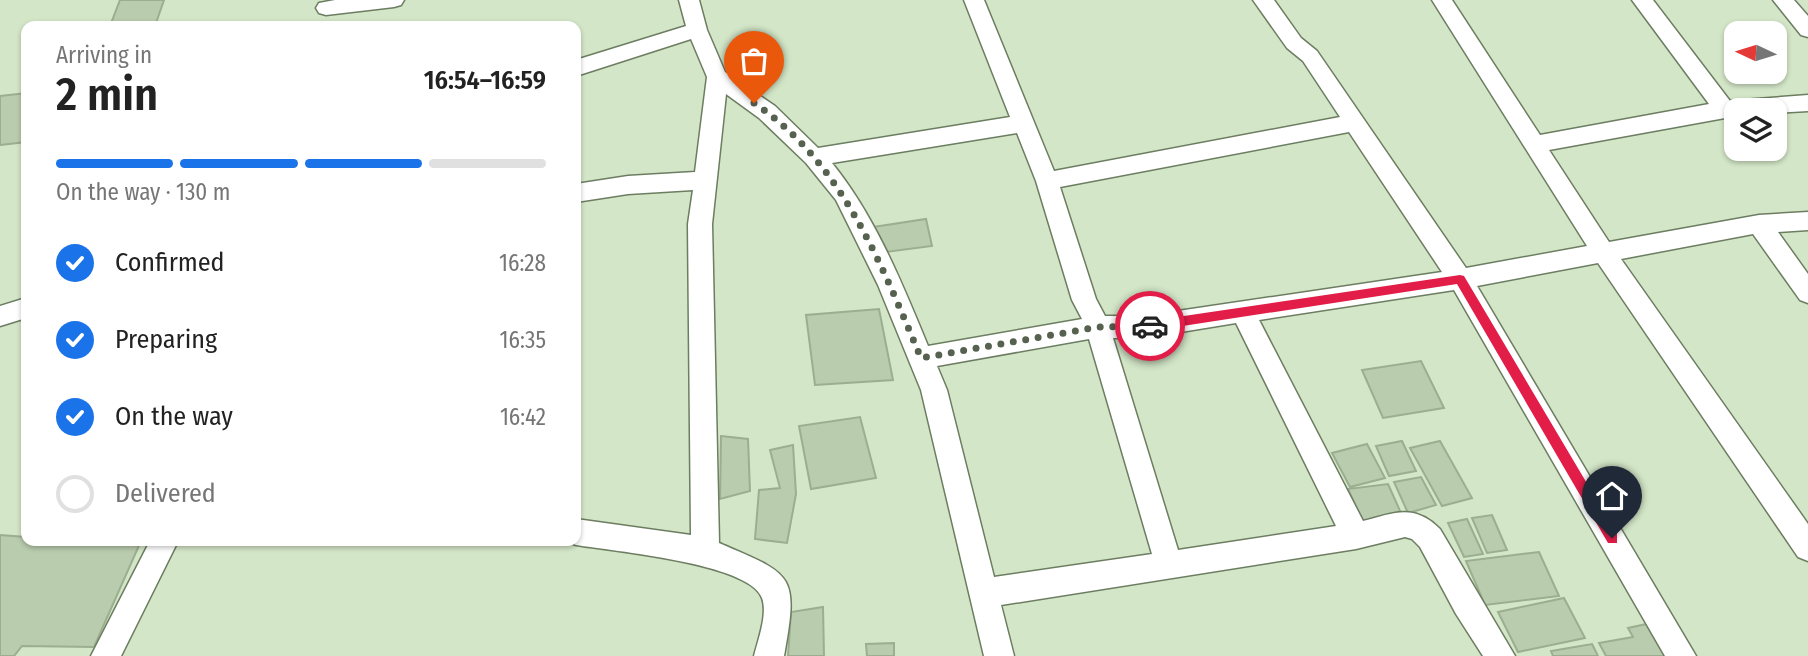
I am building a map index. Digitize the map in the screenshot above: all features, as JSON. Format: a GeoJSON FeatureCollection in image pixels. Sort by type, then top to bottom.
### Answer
{"type":"FeatureCollection","features":[{"type":"Feature","properties":{"kind":"street"},"geometry":{"type":"LineString","coordinates":[[325,11],[394,0]]}},
{"type":"Feature","properties":{"kind":"street"},"geometry":{"type":"LineString","coordinates":[[974,0],[1025,122],[1047,181],[1084,300],[1098,327],[1170,565]]}},
{"type":"Feature","properties":{"kind":"street"},"geometry":{"type":"LineString","coordinates":[[1263,0],[1294,43],[1310,56],[1460,279],[1681,656]]}},
{"type":"Feature","properties":{"kind":"street"},"geometry":{"type":"LineString","coordinates":[[1442,0],[1604,253],[1808,547]]}},
{"type":"Feature","properties":{"kind":"street"},"geometry":{"type":"LineString","coordinates":[[1642,0],[1724,108]]}},
{"type":"Feature","properties":{"kind":"street"},"geometry":{"type":"LineString","coordinates":[[1783,0],[1808,30]]}},
{"type":"Feature","properties":{"kind":"street"},"geometry":{"type":"LineString","coordinates":[[694,2],[697,30],[717,77],[699,224],[705,551]]}},
{"type":"Feature","properties":{"kind":"street"},"geometry":{"type":"LineString","coordinates":[[581,66],[697,30]]}},
{"type":"Feature","properties":{"kind":"street"},"geometry":{"type":"LineString","coordinates":[[717,77],[767,112],[814,157],[844,194],[890,284],[934,390],[999,656]]}},
{"type":"Feature","properties":{"kind":"street"},"geometry":{"type":"LineString","coordinates":[[1787,105],[1808,103]]}},
{"type":"Feature","properties":{"kind":"street"},"geometry":{"type":"LineString","coordinates":[[1534,144],[1724,109]]}},
{"type":"Feature","properties":{"kind":"street"},"geometry":{"type":"LineString","coordinates":[[814,157],[1025,122]]}},
{"type":"Feature","properties":{"kind":"street"},"geometry":{"type":"LineString","coordinates":[[1047,181],[1353,122]]}},
{"type":"Feature","properties":{"kind":"street"},"geometry":{"type":"LineString","coordinates":[[581,191],[705,180]]}},
{"type":"Feature","properties":{"kind":"street"},"geometry":{"type":"LineString","coordinates":[[921,358],[1098,327],[1144,327],[1460,279],[1759,224],[1808,221]]}},
{"type":"Feature","properties":{"kind":"street"},"geometry":{"type":"LineString","coordinates":[[1759,224],[1808,293]]}},
{"type":"Feature","properties":{"kind":"street"},"geometry":{"type":"LineString","coordinates":[[0,316],[21,310]]}},
{"type":"Feature","properties":{"kind":"street"},"geometry":{"type":"LineString","coordinates":[[1243,312],[1356,536]]}},
{"type":"Feature","properties":{"kind":"street"},"geometry":{"type":"LineString","coordinates":[[984,593],[1356,536],[1405,524],[1419,527],[1430,538],[1466,604],[1500,656]]}},
{"type":"Feature","properties":{"kind":"street"},"geometry":{"type":"LineString","coordinates":[[581,533],[705,551],[764,577],[775,590],[778,608],[769,656]]}},
{"type":"Feature","properties":{"kind":"street"},"geometry":{"type":"LineString","coordinates":[[106,656],[161,546]]}},
{"type":"Feature","properties":{"kind":"building"},"geometry":{"type":"Polygon","coordinates":[[[120,0],[164,0],[157,21],[112,21],[120,0]]]}},
{"type":"Feature","properties":{"kind":"building"},"geometry":{"type":"Polygon","coordinates":[[[21,94],[21,143],[0,145],[0,96],[21,94]]]}},
{"type":"Feature","properties":{"kind":"building"},"geometry":{"type":"Polygon","coordinates":[[[926,219],[932,246],[886,252],[873,227],[926,219]]]}},
{"type":"Feature","properties":{"kind":"building"},"geometry":{"type":"Polygon","coordinates":[[[879,309],[893,380],[815,385],[806,315],[879,309]]]}},
{"type":"Feature","properties":{"kind":"building"},"geometry":{"type":"Polygon","coordinates":[[[1421,361],[1444,408],[1383,418],[1362,370],[1421,361]]]}},
{"type":"Feature","properties":{"kind":"building"},"geometry":{"type":"Polygon","coordinates":[[[860,417],[876,478],[811,489],[799,426],[860,417]]]}},
{"type":"Feature","properties":{"kind":"building"},"geometry":{"type":"Polygon","coordinates":[[[721,436],[748,439],[750,491],[720,499],[721,436]]]}},
{"type":"Feature","properties":{"kind":"building"},"geometry":{"type":"Polygon","coordinates":[[[1402,441],[1416,471],[1389,476],[1376,446],[1402,441]]]}},
{"type":"Feature","properties":{"kind":"building"},"geometry":{"type":"Polygon","coordinates":[[[1440,441],[1472,498],[1442,506],[1410,448],[1440,441]]]}},
{"type":"Feature","properties":{"kind":"building"},"geometry":{"type":"Polygon","coordinates":[[[1367,444],[1385,478],[1350,487],[1332,453],[1367,444]]]}},
{"type":"Feature","properties":{"kind":"building"},"geometry":{"type":"Polygon","coordinates":[[[793,445],[796,494],[787,543],[755,539],[759,490],[780,488],[770,450],[793,445]]]}},
{"type":"Feature","properties":{"kind":"building"},"geometry":{"type":"Polygon","coordinates":[[[1421,477],[1436,505],[1408,513],[1394,482],[1421,477]]]}},
{"type":"Feature","properties":{"kind":"building"},"geometry":{"type":"Polygon","coordinates":[[[1388,484],[1401,513],[1364,524],[1348,489],[1388,484]]]}},
{"type":"Feature","properties":{"kind":"building"},"geometry":{"type":"Polygon","coordinates":[[[1492,515],[1507,550],[1487,553],[1472,518],[1492,515]]]}},
{"type":"Feature","properties":{"kind":"building"},"geometry":{"type":"Polygon","coordinates":[[[1467,519],[1483,554],[1464,557],[1448,523],[1467,519]]]}},
{"type":"Feature","properties":{"kind":"building"},"geometry":{"type":"Polygon","coordinates":[[[0,535],[21,537],[21,546],[139,546],[94,647],[22,646],[14,656],[0,656],[0,535]]]}},
{"type":"Feature","properties":{"kind":"building"},"geometry":{"type":"Polygon","coordinates":[[[1539,552],[1559,596],[1485,605],[1466,561],[1539,552]]]}},
{"type":"Feature","properties":{"kind":"building"},"geometry":{"type":"Polygon","coordinates":[[[1564,598],[1585,638],[1518,652],[1498,612],[1564,598]]]}},
{"type":"Feature","properties":{"kind":"building"},"geometry":{"type":"Polygon","coordinates":[[[823,607],[824,656],[788,656],[791,612],[823,607]]]}},
{"type":"Feature","properties":{"kind":"building"},"geometry":{"type":"Polygon","coordinates":[[[1656,622],[1674,656],[1606,656],[1599,643],[1633,637],[1628,628],[1656,622]]]}},
{"type":"Feature","properties":{"kind":"building"},"geometry":{"type":"Polygon","coordinates":[[[894,643],[894,656],[867,656],[866,644],[894,643]]]}},
{"type":"Feature","properties":{"kind":"building"},"geometry":{"type":"Polygon","coordinates":[[[1592,644],[1598,656],[1553,656],[1551,651],[1592,644]]]}},
{"type":"Feature","properties":{"kind":"way so far"},"geometry":{"type":"LineString","coordinates":[[754,103],[801,142],[844,194],[890,284],[921,358],[1098,327],[1150,326]]}},
{"type":"Feature","properties":{"kind":"route"},"geometry":{"type":"LineString","coordinates":[[1150,326],[1460,279],[1612,538]]}}]}
